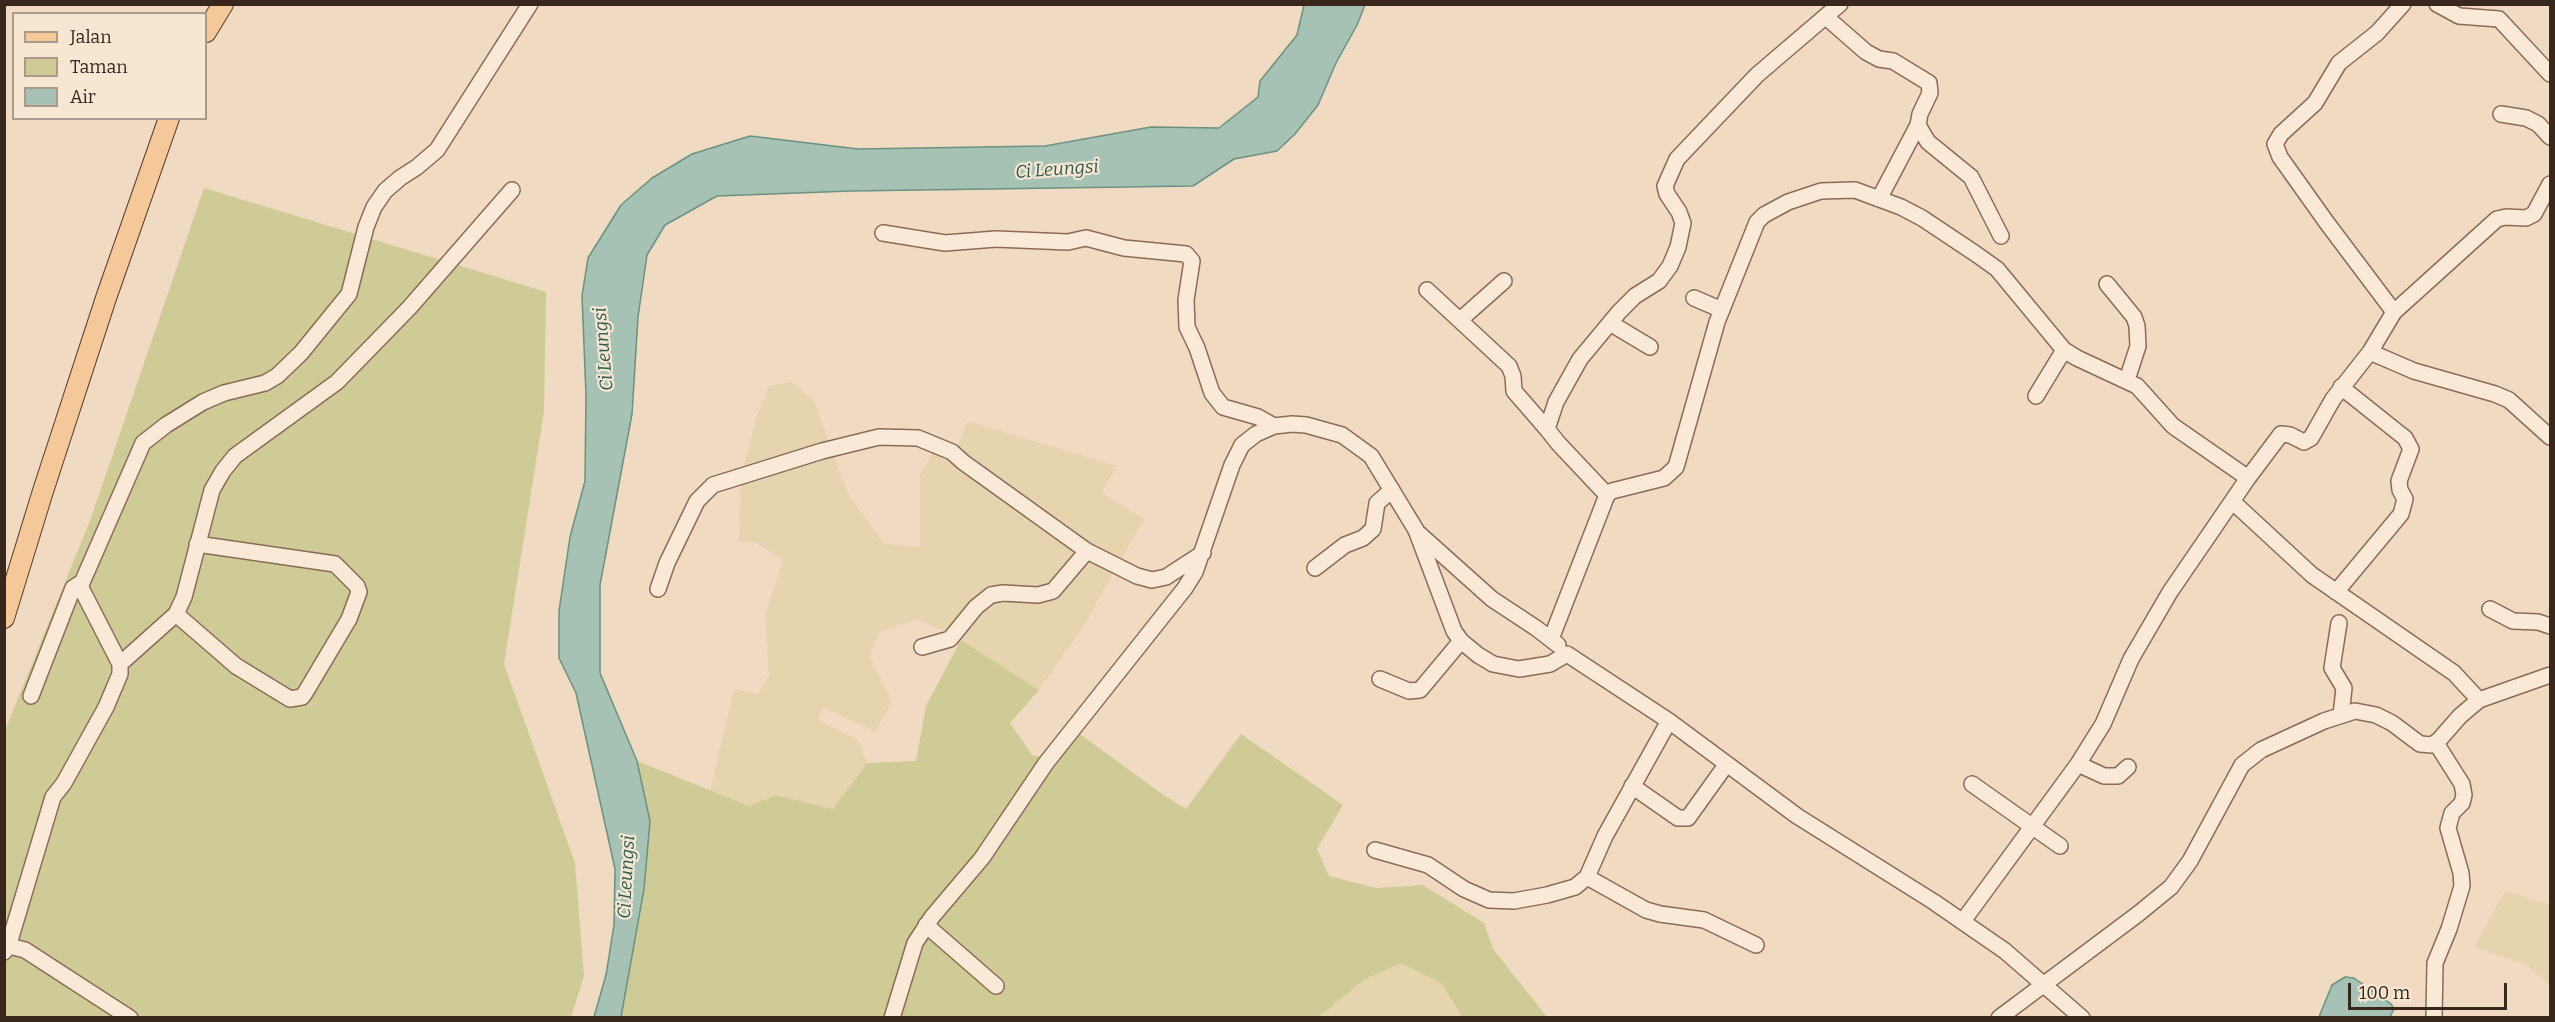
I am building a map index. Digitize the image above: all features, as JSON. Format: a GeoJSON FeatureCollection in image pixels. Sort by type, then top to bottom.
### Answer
{"type":"FeatureCollection","features":[{"type":"Feature","properties":{"kind":"main road"},"geometry":{"type":"LineString","coordinates":[[207,30],[223,4]]}},
{"type":"Feature","properties":{"kind":"main road"},"geometry":{"type":"LineString","coordinates":[[4,618],[43,491],[168,120]]}},
{"type":"Feature","properties":{"kind":"street"},"geometry":{"type":"LineString","coordinates":[[130,1017],[25,950],[6,950],[53,797],[64,783],[117,684],[120,664],[81,585],[143,443],[166,425],[203,402],[224,393],[266,382],[277,376],[301,353],[349,294],[366,226],[374,207],[385,191],[437,150],[530,4]]}},
{"type":"Feature","properties":{"kind":"street"},"geometry":{"type":"LineString","coordinates":[[1547,429],[1556,402],[1580,359],[1635,296],[1659,281],[1666,273],[1678,247],[1683,223],[1665,186],[1677,159],[1758,75],[1840,4]]}},
{"type":"Feature","properties":{"kind":"street"},"geometry":{"type":"LineString","coordinates":[[2394,312],[2320,214],[2280,157],[2275,144],[2281,134],[2315,103],[2339,63],[2377,33],[2403,4]]}},
{"type":"Feature","properties":{"kind":"street"},"geometry":{"type":"LineString","coordinates":[[2437,4],[2459,16],[2499,19],[2550,74]]}},
{"type":"Feature","properties":{"kind":"street"},"geometry":{"type":"LineString","coordinates":[[1826,17],[1866,52],[1879,59],[1893,61],[1929,83],[1930,93],[1920,114],[1918,125],[1880,199]]}},
{"type":"Feature","properties":{"kind":"street"},"geometry":{"type":"LineString","coordinates":[[2501,114],[2519,116],[2533,121],[2550,137]]}},
{"type":"Feature","properties":{"kind":"street"},"geometry":{"type":"LineString","coordinates":[[1918,125],[1928,142],[1971,177],[2001,236]]}},
{"type":"Feature","properties":{"kind":"street"},"geometry":{"type":"LineString","coordinates":[[1963,921],[2078,764],[2103,724],[2131,659],[2170,592],[2281,434],[2290,435],[2304,442],[2311,438],[2341,387],[2370,352],[2394,312],[2497,219],[2526,218],[2534,214],[2550,184]]}},
{"type":"Feature","properties":{"kind":"street"},"geometry":{"type":"LineString","coordinates":[[120,664],[176,614],[184,597],[212,490],[235,456],[337,382],[410,307],[512,190]]}},
{"type":"Feature","properties":{"kind":"street"},"geometry":{"type":"LineString","coordinates":[[1551,639],[1607,495],[1612,491],[1664,478],[1673,472],[1722,310],[1752,231],[1764,215],[1788,202],[1821,191],[1855,190],[1922,218],[1997,269],[2064,350],[2137,386],[2153,400],[2173,426],[2248,478]]}},
{"type":"Feature","properties":{"kind":"street"},"geometry":{"type":"LineString","coordinates":[[883,233],[945,243],[996,239],[1068,242],[1086,238],[1124,248],[1186,254],[1192,261],[1186,300],[1187,327],[1197,348],[1212,393],[1223,407],[1258,417],[1274,426]]}},
{"type":"Feature","properties":{"kind":"street"},"geometry":{"type":"LineString","coordinates":[[1460,320],[1504,281]]}},
{"type":"Feature","properties":{"kind":"street"},"geometry":{"type":"LineString","coordinates":[[2107,284],[2134,317],[2137,326],[2138,346],[2127,380]]}},
{"type":"Feature","properties":{"kind":"street"},"geometry":{"type":"LineString","coordinates":[[1427,290],[1509,366],[1513,376],[1514,391],[1607,495]]}},
{"type":"Feature","properties":{"kind":"street"},"geometry":{"type":"LineString","coordinates":[[1694,298],[1722,310]]}},
{"type":"Feature","properties":{"kind":"street"},"geometry":{"type":"LineString","coordinates":[[1610,323],[1650,348]]}},
{"type":"Feature","properties":{"kind":"street"},"geometry":{"type":"LineString","coordinates":[[2036,396],[2064,350]]}},
{"type":"Feature","properties":{"kind":"street"},"geometry":{"type":"LineString","coordinates":[[2370,352],[2414,371],[2509,400],[2550,436]]}},
{"type":"Feature","properties":{"kind":"street"},"geometry":{"type":"LineString","coordinates":[[2336,592],[2401,514],[2405,499],[2400,490],[2399,481],[2411,449],[2405,438],[2341,387]]}},
{"type":"Feature","properties":{"kind":"street"},"geometry":{"type":"LineString","coordinates":[[892,1017],[915,943],[926,925],[982,858],[1046,763],[1185,588],[1204,553],[1237,454],[1249,439],[1274,426],[1306,425],[1342,435],[1371,456],[1416,530],[1455,631],[1461,640],[1478,655],[1507,668],[1519,669],[1550,664],[1567,654]]}},
{"type":"Feature","properties":{"kind":"street"},"geometry":{"type":"LineString","coordinates":[[658,589],[667,563],[697,501],[713,485],[822,451],[879,437],[918,438],[946,448],[1087,551],[1137,576],[1152,580],[1166,577],[1204,553]]}},
{"type":"Feature","properties":{"kind":"street"},"geometry":{"type":"LineString","coordinates":[[1315,568],[1345,546],[1364,538],[1373,529],[1377,503],[1392,490]]}},
{"type":"Feature","properties":{"kind":"street"},"geometry":{"type":"LineString","coordinates":[[2233,502],[2312,575],[2454,673],[2479,700]]}},
{"type":"Feature","properties":{"kind":"street"},"geometry":{"type":"LineString","coordinates":[[1416,530],[1492,600],[1551,639],[1567,654],[1669,721],[1797,816],[1963,921],[2005,951],[2082,1017]]}},
{"type":"Feature","properties":{"kind":"street"},"geometry":{"type":"LineString","coordinates":[[176,614],[236,666],[290,699],[302,697],[305,693],[349,619],[359,592],[357,586],[335,564],[197,544]]}},
{"type":"Feature","properties":{"kind":"street"},"geometry":{"type":"LineString","coordinates":[[922,647],[950,639],[976,607],[991,595],[1003,593],[1038,595],[1053,591],[1087,551]]}},
{"type":"Feature","properties":{"kind":"street"},"geometry":{"type":"LineString","coordinates":[[31,696],[72,588],[76,584],[81,585]]}},
{"type":"Feature","properties":{"kind":"street"},"geometry":{"type":"LineString","coordinates":[[2490,609],[2513,621],[2538,622],[2550,626]]}},
{"type":"Feature","properties":{"kind":"street"},"geometry":{"type":"LineString","coordinates":[[2339,623],[2332,668],[2344,688],[2341,715]]}},
{"type":"Feature","properties":{"kind":"street"},"geometry":{"type":"LineString","coordinates":[[1380,679],[1409,692],[1420,690],[1461,640]]}},
{"type":"Feature","properties":{"kind":"street"},"geometry":{"type":"LineString","coordinates":[[1999,1017],[2171,887],[2190,861],[2237,773],[2248,760],[2272,744],[2355,711],[2376,715],[2392,723],[2420,744],[2436,743],[2460,716],[2479,700],[2550,675]]}},
{"type":"Feature","properties":{"kind":"street"},"geometry":{"type":"LineString","coordinates":[[1376,850],[1420,862],[1479,897],[1498,901],[1514,901],[1547,895],[1575,887],[1587,877],[1605,836],[1669,721]]}},
{"type":"Feature","properties":{"kind":"street"},"geometry":{"type":"LineString","coordinates":[[2434,1017],[2434,963],[2449,929],[2462,886],[2461,873],[2448,828],[2452,813],[2462,803],[2464,795],[2462,784],[2436,743]]}},
{"type":"Feature","properties":{"kind":"street"},"geometry":{"type":"LineString","coordinates":[[2078,764],[2104,776],[2118,776],[2128,767]]}},
{"type":"Feature","properties":{"kind":"street"},"geometry":{"type":"LineString","coordinates":[[1632,786],[1683,819],[1692,815],[1726,765]]}},
{"type":"Feature","properties":{"kind":"street"},"geometry":{"type":"LineString","coordinates":[[1972,784],[2060,846]]}},
{"type":"Feature","properties":{"kind":"street"},"geometry":{"type":"LineString","coordinates":[[1587,877],[1646,910],[1704,920],[1756,945]]}},
{"type":"Feature","properties":{"kind":"street"},"geometry":{"type":"LineString","coordinates":[[926,925],[996,986]]}},
{"type":"Feature","properties":{"kind":"shaded area"},"geometry":{"type":"Polygon","coordinates":[[[791,382],[813,399],[848,494],[884,544],[920,547],[920,475],[935,449],[952,462],[967,421],[1117,466],[1101,493],[1144,519],[1084,625],[1039,690],[961,640],[918,619],[879,632],[869,656],[892,702],[875,732],[823,707],[818,720],[858,740],[867,763],[833,809],[776,795],[750,806],[710,791],[734,689],[758,694],[769,676],[765,616],[783,560],[755,542],[739,542],[741,476],[757,415],[769,386],[791,382]]]}},
{"type":"Feature","properties":{"kind":"shaded area"},"geometry":{"type":"Polygon","coordinates":[[[2505,891],[2550,905],[2550,985],[2526,965],[2474,947],[2505,891]]]}},
{"type":"Feature","properties":{"kind":"shaded area"},"geometry":{"type":"Polygon","coordinates":[[[1401,963],[1442,984],[1462,1017],[1319,1018],[1365,978],[1401,963]]]}},
{"type":"Feature","properties":{"kind":"green space"},"geometry":{"type":"Polygon","coordinates":[[[204,188],[546,292],[544,411],[504,664],[575,863],[584,976],[571,1017],[5,1017],[4,733],[91,518],[204,188]]]}},
{"type":"Feature","properties":{"kind":"green space"},"geometry":{"type":"Polygon","coordinates":[[[961,640],[1039,690],[1010,723],[1032,755],[1042,757],[1070,727],[1186,809],[1241,734],[1343,805],[1317,849],[1329,876],[1376,888],[1423,885],[1484,923],[1493,949],[1547,1017],[1462,1017],[1442,984],[1401,963],[1365,979],[1319,1017],[621,1018],[644,889],[650,821],[637,761],[749,806],[776,795],[833,809],[867,763],[916,761],[926,706],[961,640]]]}},
{"type":"Feature","properties":{"kind":"water","name":"Ci Leungsi"},"geometry":{"type":"Polygon","coordinates":[[[1304,5],[1365,5],[1318,105],[1295,134],[1277,151],[1234,159],[1193,186],[851,191],[717,196],[665,225],[647,255],[638,317],[632,414],[600,585],[600,673],[637,761],[650,821],[644,889],[621,1017],[594,1017],[606,975],[614,925],[615,869],[576,693],[559,658],[559,611],[570,537],[585,481],[586,395],[582,296],[588,258],[621,205],[652,178],[692,154],[750,136],[858,149],[1045,146],[1151,127],[1219,128],[1258,97],[1260,81],[1297,35],[1304,5]]]}},
{"type":"Feature","properties":{"kind":"water"},"geometry":{"type":"Polygon","coordinates":[[[2345,977],[2354,978],[2391,1004],[2394,1009],[2390,1017],[2319,1017],[2332,985],[2345,977]]]}}]}
